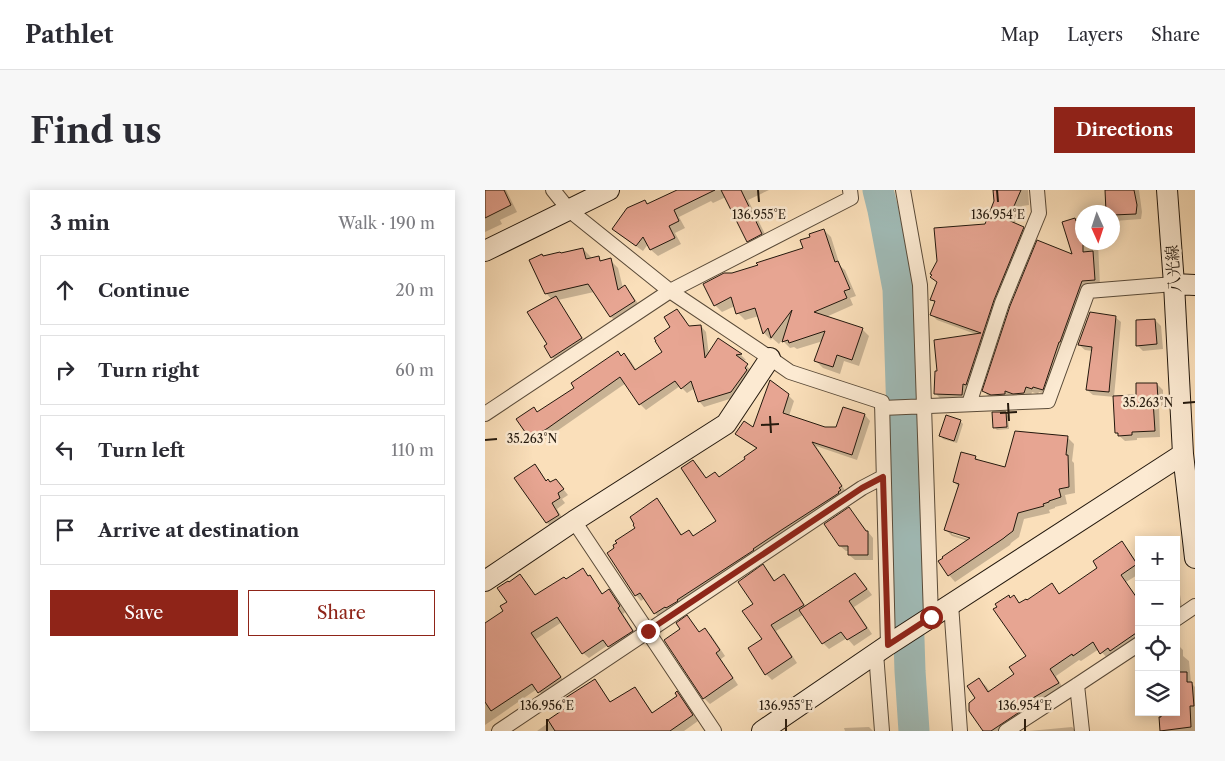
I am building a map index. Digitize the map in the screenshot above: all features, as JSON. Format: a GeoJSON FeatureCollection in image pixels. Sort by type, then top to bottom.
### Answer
{"type":"FeatureCollection","features":[{"type":"Feature","properties":{"kind":"street"},"geometry":{"type":"LineString","coordinates":[[553,190],[569,210],[670,291],[790,372],[882,402],[886,408],[883,477],[882,731]]}},
{"type":"Feature","properties":{"kind":"street"},"geometry":{"type":"LineString","coordinates":[[485,251],[609,190]]}},
{"type":"Feature","properties":{"kind":"street"},"geometry":{"type":"LineString","coordinates":[[485,414],[670,291],[851,198],[850,190]]}},
{"type":"Feature","properties":{"kind":"street"},"geometry":{"type":"LineString","coordinates":[[903,190],[920,285],[920,407],[931,617]]}},
{"type":"Feature","properties":{"kind":"street"},"geometry":{"type":"LineString","coordinates":[[969,404],[1002,303],[1039,213],[1037,190]]}},
{"type":"Feature","properties":{"kind":"street","name":"八光線"},"geometry":{"type":"LineString","coordinates":[[1167,190],[1174,284],[1187,398],[1183,454],[1195,552]]}},
{"type":"Feature","properties":{"kind":"street"},"geometry":{"type":"LineString","coordinates":[[886,408],[1048,401],[1088,291],[1174,284],[1195,285]]}},
{"type":"Feature","properties":{"kind":"street"},"geometry":{"type":"LineString","coordinates":[[485,581],[726,424],[770,358]]}},
{"type":"Feature","properties":{"kind":"street"},"geometry":{"type":"LineString","coordinates":[[762,731],[882,649],[1183,454]]}},
{"type":"Feature","properties":{"kind":"street"},"geometry":{"type":"LineString","coordinates":[[499,731],[862,488],[883,477]]}},
{"type":"Feature","properties":{"kind":"street"},"geometry":{"type":"LineString","coordinates":[[574,522],[714,731]]}},
{"type":"Feature","properties":{"kind":"street"},"geometry":{"type":"LineString","coordinates":[[951,604],[960,731]]}},
{"type":"Feature","properties":{"kind":"street"},"geometry":{"type":"LineString","coordinates":[[1180,616],[1195,606]]}},
{"type":"Feature","properties":{"kind":"street"},"geometry":{"type":"LineString","coordinates":[[1006,731],[1135,647]]}},
{"type":"Feature","properties":{"kind":"street"},"geometry":{"type":"LineString","coordinates":[[1077,685],[1082,731]]}},
{"type":"Feature","properties":{"kind":"building"},"geometry":{"type":"Polygon","coordinates":[[[485,190],[504,190],[511,205],[485,218],[485,190]]]}},
{"type":"Feature","properties":{"kind":"building"},"geometry":{"type":"Polygon","coordinates":[[[677,190],[715,190],[674,210],[679,221],[669,226],[675,238],[650,250],[643,237],[636,246],[612,229],[627,208],[645,200],[647,204],[677,190]]]}},
{"type":"Feature","properties":{"kind":"building"},"geometry":{"type":"Polygon","coordinates":[[[721,190],[741,190],[762,234],[747,242],[721,190]]]}},
{"type":"Feature","properties":{"kind":"building"},"geometry":{"type":"Polygon","coordinates":[[[993,190],[1021,190],[1008,220],[1024,227],[994,300],[966,385],[963,384],[962,395],[934,394],[935,371],[937,371],[934,340],[981,333],[930,315],[935,301],[930,300],[937,282],[930,277],[937,261],[934,228],[985,224],[994,201],[993,190]]]}},
{"type":"Feature","properties":{"kind":"building"},"geometry":{"type":"Polygon","coordinates":[[[1105,190],[1134,190],[1137,205],[1136,214],[1120,215],[1120,205],[1106,205],[1105,190]]]}},
{"type":"Feature","properties":{"kind":"building"},"geometry":{"type":"Polygon","coordinates":[[[1075,218],[1075,250],[1083,250],[1083,252],[1093,251],[1095,280],[1082,281],[1043,390],[1026,387],[1024,393],[1013,394],[1005,391],[1005,394],[991,395],[982,391],[1010,306],[1037,240],[1072,254],[1062,222],[1075,218]]]}},
{"type":"Feature","properties":{"kind":"building"},"geometry":{"type":"Polygon","coordinates":[[[824,229],[835,262],[838,261],[850,289],[844,291],[847,298],[814,312],[863,328],[852,360],[837,355],[833,367],[814,361],[825,331],[789,343],[788,340],[782,342],[792,310],[771,338],[768,328],[763,334],[755,308],[736,314],[731,297],[714,306],[703,284],[724,273],[732,273],[758,265],[756,263],[803,248],[800,240],[810,237],[809,234],[824,229]]]}},
{"type":"Feature","properties":{"kind":"building"},"geometry":{"type":"Polygon","coordinates":[[[583,248],[586,259],[599,256],[600,261],[611,258],[618,290],[625,285],[635,301],[610,317],[588,284],[545,294],[529,260],[542,254],[543,256],[583,248]]]}},
{"type":"Feature","properties":{"kind":"building"},"geometry":{"type":"Polygon","coordinates":[[[556,296],[582,338],[551,358],[544,346],[547,344],[527,312],[556,296]]]}},
{"type":"Feature","properties":{"kind":"building"},"geometry":{"type":"Polygon","coordinates":[[[677,309],[689,326],[701,325],[705,358],[718,338],[742,354],[736,355],[748,364],[745,368],[747,370],[731,392],[698,402],[691,381],[681,389],[675,381],[639,405],[620,377],[530,439],[516,419],[534,407],[537,412],[574,388],[571,383],[618,351],[621,356],[624,353],[635,370],[662,352],[654,338],[670,327],[664,317],[677,309]]]}},
{"type":"Feature","properties":{"kind":"building"},"geometry":{"type":"Polygon","coordinates":[[[1090,312],[1116,316],[1109,392],[1086,390],[1092,347],[1078,345],[1090,312]]]}},
{"type":"Feature","properties":{"kind":"building"},"geometry":{"type":"Polygon","coordinates":[[[1155,319],[1157,344],[1136,346],[1136,320],[1155,319]]]}},
{"type":"Feature","properties":{"kind":"building"},"geometry":{"type":"Polygon","coordinates":[[[770,380],[789,394],[783,413],[825,427],[836,427],[843,407],[865,414],[852,455],[812,442],[842,486],[839,488],[841,490],[678,601],[654,614],[640,593],[635,596],[607,553],[614,548],[613,545],[617,543],[615,541],[635,528],[630,517],[657,498],[681,535],[689,530],[693,536],[716,521],[681,468],[693,460],[706,478],[715,472],[719,477],[757,448],[735,434],[744,421],[753,427],[770,380]]]}},
{"type":"Feature","properties":{"kind":"building"},"geometry":{"type":"Polygon","coordinates":[[[1136,383],[1157,383],[1158,400],[1153,400],[1155,431],[1132,432],[1132,435],[1118,436],[1118,433],[1115,433],[1113,396],[1136,395],[1136,383]]]}},
{"type":"Feature","properties":{"kind":"building"},"geometry":{"type":"Polygon","coordinates":[[[992,412],[1006,412],[1007,427],[993,428],[992,412]]]}},
{"type":"Feature","properties":{"kind":"building"},"geometry":{"type":"Polygon","coordinates":[[[946,415],[961,420],[954,441],[939,436],[946,415]]]}},
{"type":"Feature","properties":{"kind":"building"},"geometry":{"type":"Polygon","coordinates":[[[1015,431],[1068,436],[1066,455],[1068,455],[1069,487],[1059,489],[1061,497],[1043,504],[1044,506],[1018,513],[1013,531],[948,576],[938,561],[970,538],[944,530],[959,484],[953,482],[961,452],[976,456],[975,459],[1005,467],[1015,431]]]}},
{"type":"Feature","properties":{"kind":"building"},"geometry":{"type":"Polygon","coordinates":[[[535,464],[546,481],[548,479],[550,482],[556,479],[564,489],[558,493],[560,498],[552,503],[559,515],[546,523],[514,478],[535,464]]]}},
{"type":"Feature","properties":{"kind":"building"},"geometry":{"type":"Polygon","coordinates":[[[849,507],[866,531],[868,531],[868,555],[848,555],[848,546],[839,546],[824,524],[849,507]]]}},
{"type":"Feature","properties":{"kind":"building"},"geometry":{"type":"Polygon","coordinates":[[[1122,541],[1135,561],[1135,565],[1121,575],[1135,595],[1135,634],[1110,651],[1108,648],[1100,654],[1093,642],[1073,656],[1072,654],[1050,669],[1059,683],[1031,699],[1033,703],[991,731],[983,731],[969,711],[969,703],[975,698],[967,686],[979,678],[988,692],[1014,674],[1009,667],[1026,656],[993,609],[997,607],[995,604],[1009,595],[1010,598],[1014,595],[1019,603],[1027,600],[1052,583],[1059,594],[1097,568],[1093,561],[1122,541]]]}},
{"type":"Feature","properties":{"kind":"building"},"geometry":{"type":"Polygon","coordinates":[[[763,564],[774,581],[784,574],[804,605],[771,625],[792,657],[765,675],[748,648],[762,639],[742,611],[753,604],[738,582],[763,564]]]}},
{"type":"Feature","properties":{"kind":"building"},"geometry":{"type":"Polygon","coordinates":[[[583,568],[588,576],[590,575],[602,594],[609,589],[620,606],[618,608],[633,631],[608,647],[603,640],[582,654],[557,617],[531,633],[561,677],[538,693],[532,684],[491,711],[485,702],[485,623],[503,611],[500,606],[507,602],[497,588],[520,574],[535,595],[583,568]]]}},
{"type":"Feature","properties":{"kind":"building"},"geometry":{"type":"Polygon","coordinates":[[[855,573],[867,589],[849,601],[867,628],[847,640],[841,632],[822,644],[799,610],[855,573]]]}},
{"type":"Feature","properties":{"kind":"building"},"geometry":{"type":"Polygon","coordinates":[[[687,615],[699,632],[705,628],[720,650],[716,653],[733,678],[703,699],[664,640],[680,629],[676,623],[687,615]]]}},
{"type":"Feature","properties":{"kind":"building"},"geometry":{"type":"Polygon","coordinates":[[[1180,672],[1187,672],[1187,682],[1192,682],[1194,706],[1190,706],[1191,727],[1160,731],[1159,717],[1180,716],[1180,672]]]}},
{"type":"Feature","properties":{"kind":"building"},"geometry":{"type":"Polygon","coordinates":[[[595,679],[610,702],[635,687],[652,713],[677,696],[675,693],[677,691],[693,715],[670,731],[555,731],[548,720],[567,707],[562,700],[595,679]]]}},
{"type":"Feature","properties":{"kind":"waterway"},"geometry":{"type":"LineString","coordinates":[[878,190],[898,289],[910,671],[914,731]]}},
{"type":"Feature","properties":{"kind":"route"},"geometry":{"type":"LineString","coordinates":[[648,631],[862,488],[883,477],[888,645],[931,617]]}}]}
